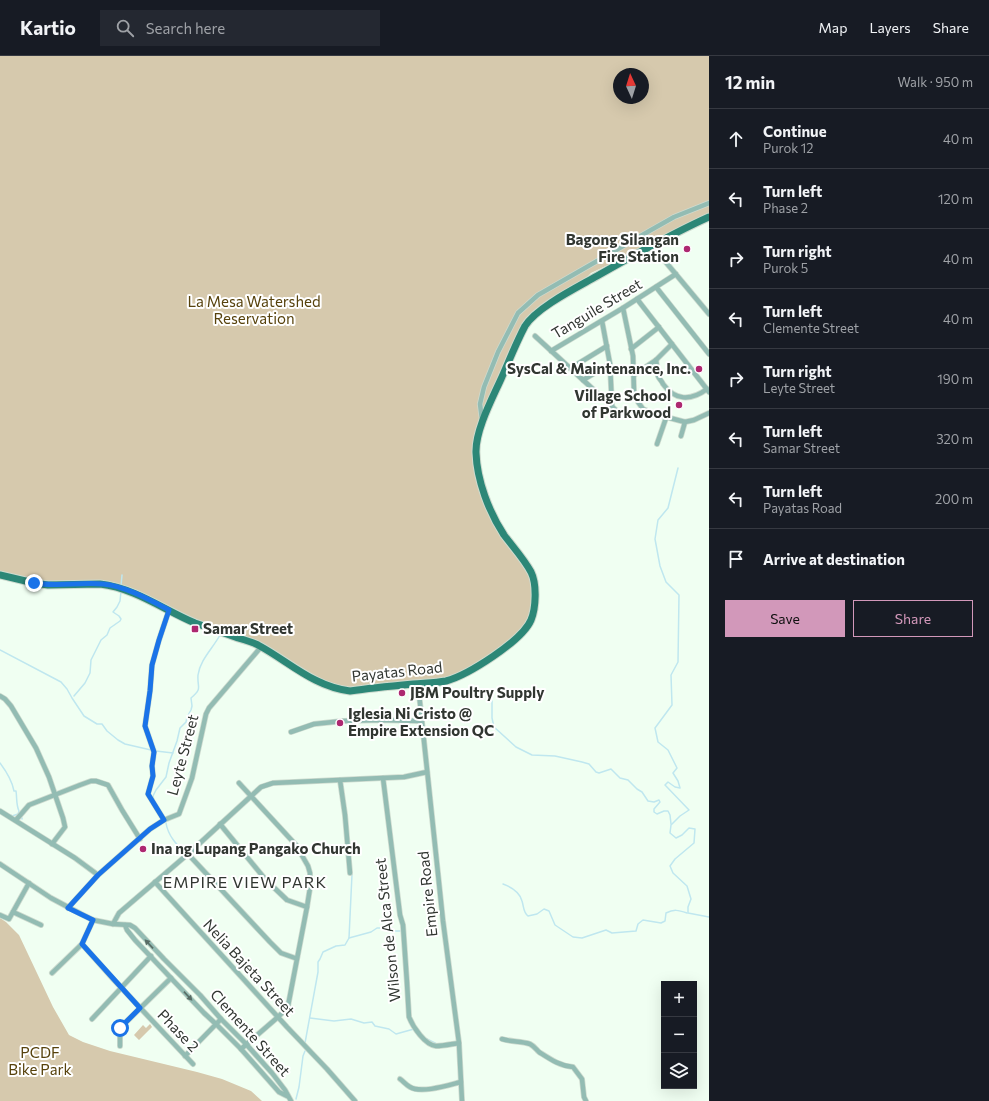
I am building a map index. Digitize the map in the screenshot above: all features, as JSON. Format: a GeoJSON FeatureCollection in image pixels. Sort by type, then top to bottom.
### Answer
{"type":"FeatureCollection","features":[{"type":"Feature","properties":{"kind":"main road","name":"Payatas Road"},"geometry":{"type":"LineString","coordinates":[[0,575],[48,585],[106,584],[140,595],[195,622],[254,643],[315,680],[339,690],[350,691],[418,684],[447,680],[464,674],[498,652],[525,629],[531,620],[534,609],[535,590],[531,573],[504,535],[488,505],[476,452],[477,441],[482,423],[525,326],[530,319],[573,290],[653,245],[709,217]]}},
{"type":"Feature","properties":{"kind":"street"},"geometry":{"type":"LineString","coordinates":[[482,423],[480,404],[484,387],[498,352],[518,313],[538,295],[662,224],[709,203]]}},
{"type":"Feature","properties":{"kind":"street"},"geometry":{"type":"LineString","coordinates":[[653,245],[660,257],[709,314]]}},
{"type":"Feature","properties":{"kind":"street","name":"Tanguile Street"},"geometry":{"type":"LineString","coordinates":[[551,351],[602,321],[676,274]]}},
{"type":"Feature","properties":{"kind":"street"},"geometry":{"type":"LineString","coordinates":[[656,287],[709,354]]}},
{"type":"Feature","properties":{"kind":"street"},"geometry":{"type":"LineString","coordinates":[[637,298],[708,390],[688,398],[676,396],[668,391],[658,377],[656,360]]}},
{"type":"Feature","properties":{"kind":"street"},"geometry":{"type":"LineString","coordinates":[[623,308],[631,349],[634,392],[643,409],[666,418],[684,422],[694,420],[709,413]]}},
{"type":"Feature","properties":{"kind":"street"},"geometry":{"type":"LineString","coordinates":[[602,321],[610,364],[612,406]]}},
{"type":"Feature","properties":{"kind":"street"},"geometry":{"type":"LineString","coordinates":[[631,349],[659,327]]}},
{"type":"Feature","properties":{"kind":"street"},"geometry":{"type":"LineString","coordinates":[[535,336],[618,413]]}},
{"type":"Feature","properties":{"kind":"street"},"geometry":{"type":"LineString","coordinates":[[634,375],[656,360],[672,344]]}},
{"type":"Feature","properties":{"kind":"street"},"geometry":{"type":"LineString","coordinates":[[570,368],[607,346]]}},
{"type":"Feature","properties":{"kind":"street"},"geometry":{"type":"LineString","coordinates":[[583,380],[610,364]]}},
{"type":"Feature","properties":{"kind":"street"},"geometry":{"type":"LineString","coordinates":[[657,444],[666,418]]}},
{"type":"Feature","properties":{"kind":"street"},"geometry":{"type":"LineString","coordinates":[[681,436],[684,422]]}},
{"type":"Feature","properties":{"kind":"street"},"geometry":{"type":"LineString","coordinates":[[164,820],[148,794],[153,776],[152,766],[154,752],[145,726],[152,665],[169,610]]}},
{"type":"Feature","properties":{"kind":"street","name":"Leyte Street"},"geometry":{"type":"LineString","coordinates":[[68,908],[98,875],[150,829],[164,820],[179,814],[192,778],[206,714],[209,708],[261,647]]}},
{"type":"Feature","properties":{"kind":"street","name":"Empire Road"},"geometry":{"type":"LineString","coordinates":[[418,684],[444,928],[459,1043],[462,1101]]}},
{"type":"Feature","properties":{"kind":"street"},"geometry":{"type":"LineString","coordinates":[[0,696],[11,706],[36,748],[49,777],[65,827],[52,844]]}},
{"type":"Feature","properties":{"kind":"street"},"geometry":{"type":"LineString","coordinates":[[291,732],[314,724],[343,720],[422,721]]}},
{"type":"Feature","properties":{"kind":"street"},"geometry":{"type":"LineString","coordinates":[[112,924],[120,913],[188,854],[261,787],[273,783],[404,777],[427,772]]}},
{"type":"Feature","properties":{"kind":"street","name":"Wilson de Alca Street"},"geometry":{"type":"LineString","coordinates":[[383,778],[400,915],[403,925],[410,1021],[426,1042],[437,1046],[459,1043]]}},
{"type":"Feature","properties":{"kind":"street"},"geometry":{"type":"LineString","coordinates":[[340,780],[345,815],[350,873]]}},
{"type":"Feature","properties":{"kind":"street"},"geometry":{"type":"LineString","coordinates":[[16,820],[29,805],[91,781],[96,781],[108,785],[140,839]]}},
{"type":"Feature","properties":{"kind":"street"},"geometry":{"type":"LineString","coordinates":[[239,783],[290,838],[302,854],[310,873],[307,907],[288,1006],[278,1017],[241,1049]]}},
{"type":"Feature","properties":{"kind":"street"},"geometry":{"type":"LineString","coordinates":[[0,810],[75,858],[98,875]]}},
{"type":"Feature","properties":{"kind":"street"},"geometry":{"type":"LineString","coordinates":[[220,824],[272,886],[287,900],[307,907]]}},
{"type":"Feature","properties":{"kind":"street"},"geometry":{"type":"LineString","coordinates":[[188,854],[281,953],[297,959]]}},
{"type":"Feature","properties":{"kind":"street","name":"Clemente Street"},"geometry":{"type":"LineString","coordinates":[[0,864],[51,898],[93,920],[112,924],[130,925],[135,928],[246,1044],[272,1073],[285,1090],[289,1099]]}},
{"type":"Feature","properties":{"kind":"street","name":"Nelia Bajeta Street"},"geometry":{"type":"LineString","coordinates":[[155,882],[355,1101]]}},
{"type":"Feature","properties":{"kind":"street"},"geometry":{"type":"LineString","coordinates":[[0,915],[8,919],[29,883]]}},
{"type":"Feature","properties":{"kind":"street"},"geometry":{"type":"LineString","coordinates":[[13,912],[42,925]]}},
{"type":"Feature","properties":{"kind":"street"},"geometry":{"type":"LineString","coordinates":[[52,973],[82,944],[93,920]]}},
{"type":"Feature","properties":{"kind":"street","name":"Clemente Street"},"geometry":{"type":"LineString","coordinates":[[126,925],[127,930],[171,978],[241,1049],[279,1092],[289,1099]]}},
{"type":"Feature","properties":{"kind":"street","name":"Phase 2"},"geometry":{"type":"LineString","coordinates":[[82,944],[193,1064]]}},
{"type":"Feature","properties":{"kind":"street"},"geometry":{"type":"LineString","coordinates":[[92,1019],[151,956]]}},
{"type":"Feature","properties":{"kind":"street"},"geometry":{"type":"LineString","coordinates":[[158,964],[164,959]]}},
{"type":"Feature","properties":{"kind":"street"},"geometry":{"type":"LineString","coordinates":[[120,1046],[120,1028],[171,978]]}},
{"type":"Feature","properties":{"kind":"street"},"geometry":{"type":"LineString","coordinates":[[177,984],[183,978]]}},
{"type":"Feature","properties":{"kind":"street"},"geometry":{"type":"LineString","coordinates":[[185,1056],[217,1025],[221,1019]]}},
{"type":"Feature","properties":{"kind":"street"},"geometry":{"type":"LineString","coordinates":[[502,1039],[510,1042],[529,1044],[558,1064],[573,1067],[582,1079],[584,1097],[586,1101]]}},
{"type":"Feature","properties":{"kind":"street"},"geometry":{"type":"LineString","coordinates":[[400,1079],[411,1088],[417,1089],[437,1088],[461,1082]]}},
{"type":"Feature","properties":{"kind":"green space","name":"La Mesa Watershed Reservation"},"geometry":{"type":"Polygon","coordinates":[[[0,56],[709,56],[709,217],[591,273],[578,286],[531,319],[480,429],[477,477],[531,580],[533,604],[527,624],[507,644],[454,677],[339,690],[258,645],[106,584],[55,585],[0,575],[0,56]]]}},
{"type":"Feature","properties":{"kind":"green space","name":"PCDF Bike Park"},"geometry":{"type":"Polygon","coordinates":[[[0,918],[19,935],[53,1007],[69,1035],[83,1042],[110,1051],[222,1079],[251,1091],[262,1101],[0,1101],[0,918]]]}},
{"type":"Feature","properties":{"kind":"green space"},"geometry":{"type":"Polygon","coordinates":[[[150,1024],[152,1027],[139,1040],[134,1035],[143,1025],[146,1028],[150,1024]]]}},
{"type":"Feature","properties":{"kind":"waterway"},"geometry":{"type":"LineString","coordinates":[[678,468],[668,508],[658,520],[655,539],[660,566],[666,582],[679,595],[678,662],[671,675],[672,705],[655,728],[658,742],[668,750],[677,768],[673,773],[680,788],[675,787],[668,782],[665,785],[689,810],[671,825],[670,833],[676,838],[682,835],[689,828],[695,829],[694,843],[675,859],[670,866],[673,873],[687,886],[691,899],[688,907],[688,913],[709,917]]}},
{"type":"Feature","properties":{"kind":"waterway"},"geometry":{"type":"LineString","coordinates":[[121,586],[122,575]]}},
{"type":"Feature","properties":{"kind":"waterway"},"geometry":{"type":"LineString","coordinates":[[74,696],[85,683],[90,673],[91,660],[101,640],[107,635],[110,628],[121,619],[113,612],[120,601],[121,591]]}},
{"type":"Feature","properties":{"kind":"waterway"},"geometry":{"type":"LineString","coordinates":[[154,801],[153,796],[166,777],[180,728],[186,722],[191,710],[191,698],[195,695],[199,688],[198,675],[201,664],[220,635]]}},
{"type":"Feature","properties":{"kind":"waterway"},"geometry":{"type":"LineString","coordinates":[[0,650],[61,682],[84,716],[97,724],[102,724],[107,731],[118,740],[125,744],[151,750]]}},
{"type":"Feature","properties":{"kind":"waterway"},"geometry":{"type":"LineString","coordinates":[[492,701],[492,718],[494,727],[516,747],[532,755],[555,756],[589,764],[596,772],[599,773],[611,769],[620,778],[628,780],[642,792],[648,801],[654,802],[659,800],[660,802],[654,809],[654,812],[657,814],[668,811],[671,824]]}},
{"type":"Feature","properties":{"kind":"waterway"},"geometry":{"type":"LineString","coordinates":[[156,751],[173,753]]}},
{"type":"Feature","properties":{"kind":"waterway"},"geometry":{"type":"LineString","coordinates":[[0,763],[7,772],[14,791],[16,791],[19,811],[18,814],[11,815]]}},
{"type":"Feature","properties":{"kind":"waterway"},"geometry":{"type":"LineString","coordinates":[[166,823],[167,828],[176,844],[186,854]]}},
{"type":"Feature","properties":{"kind":"waterway"},"geometry":{"type":"LineString","coordinates":[[349,938],[352,874]]}},
{"type":"Feature","properties":{"kind":"waterway"},"geometry":{"type":"LineString","coordinates":[[503,884],[519,895],[524,911],[528,916],[537,914],[544,909],[549,911],[555,925],[573,937],[582,938],[606,930],[612,933],[636,931],[638,924],[643,920],[661,923],[665,921],[666,913],[671,911],[676,910],[687,913]]}},
{"type":"Feature","properties":{"kind":"waterway"},"geometry":{"type":"LineString","coordinates":[[305,1043],[318,972],[318,962],[323,952],[336,946],[345,945],[349,938],[371,932],[377,928],[384,928],[390,931],[400,931]]}},
{"type":"Feature","properties":{"kind":"waterway"},"geometry":{"type":"LineString","coordinates":[[310,1018],[334,1021],[351,1019],[364,1023],[372,1022],[375,1026],[389,1029],[396,1034],[414,1029]]}},
{"type":"Feature","properties":{"kind":"waterway"},"geometry":{"type":"LineString","coordinates":[[427,1039],[437,1044]]}},
{"type":"Feature","properties":{"kind":"waterway"},"geometry":{"type":"LineString","coordinates":[[296,1099],[305,1051]]}},
{"type":"Feature","properties":{"kind":"place","name":"Bagong Silangan Fire Station"},"geometry":{"type":"Point","coordinates":[687,249]}},
{"type":"Feature","properties":{"kind":"place","name":"SysCal & Maintenance, Inc."},"geometry":{"type":"Point","coordinates":[699,369]}},
{"type":"Feature","properties":{"kind":"place","name":"Village School of Parkwood"},"geometry":{"type":"Point","coordinates":[679,405]}},
{"type":"Feature","properties":{"kind":"place","name":"Samar Street"},"geometry":{"type":"Point","coordinates":[195,629]}},
{"type":"Feature","properties":{"kind":"place","name":"JBM Poultry Supply"},"geometry":{"type":"Point","coordinates":[402,693]}},
{"type":"Feature","properties":{"kind":"place","name":"Iglesia Ni Cristo @ Empire Extension QC"},"geometry":{"type":"Point","coordinates":[340,723]}},
{"type":"Feature","properties":{"kind":"place","name":"Ina ng Lupang Pangako Church"},"geometry":{"type":"Point","coordinates":[143,849]}},
{"type":"Feature","properties":{"kind":"district","name":"EMPIRE VIEW PARK"},"geometry":{"type":"Point","coordinates":[245,882]}},
{"type":"Feature","properties":{"kind":"route"},"geometry":{"type":"LineString","coordinates":[[34,583],[48,585],[106,584],[140,595],[169,610],[152,665],[145,726],[154,752],[152,766],[153,776],[148,794],[164,820],[150,829],[98,875],[68,908],[93,920],[82,944],[140,1008],[120,1028]]}}]}
